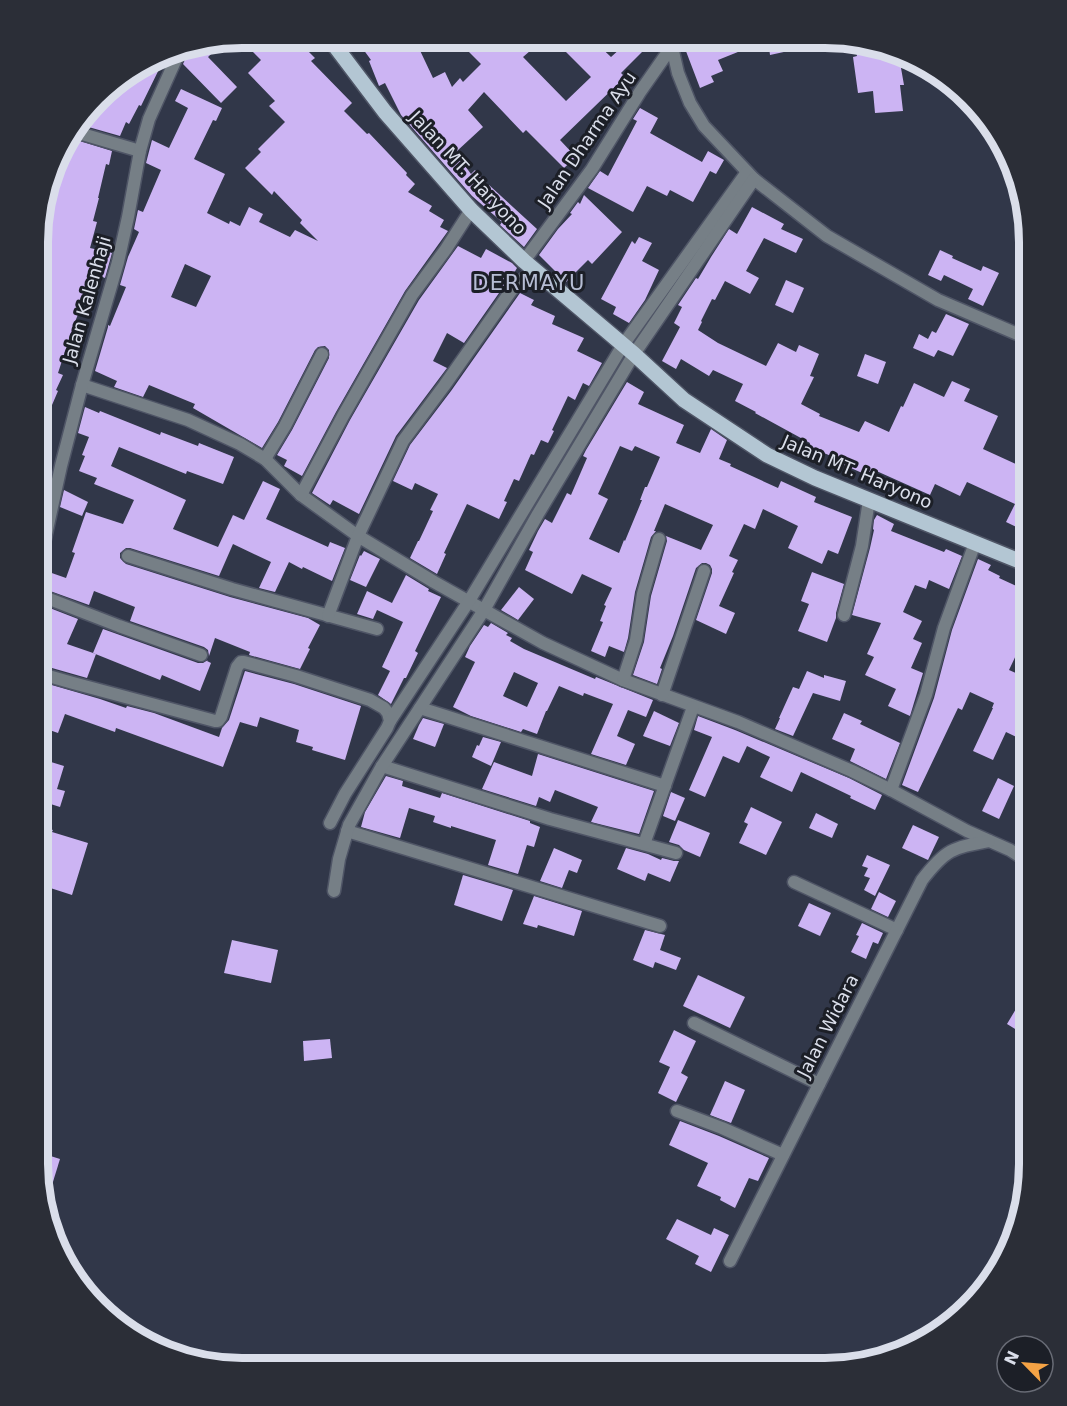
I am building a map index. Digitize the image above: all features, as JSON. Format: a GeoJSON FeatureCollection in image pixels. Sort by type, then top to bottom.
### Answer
{"type":"FeatureCollection","features":[{"type":"Feature","properties":{"kind":"main road","name":"Jalan MT. Haryono"},"geometry":{"type":"LineString","coordinates":[[337,48],[385,112],[471,210],[529,265],[684,400],[767,455],[815,478],[1019,561]]}},
{"type":"Feature","properties":{"kind":"street","name":"Jalan Dharma Ayu"},"geometry":{"type":"LineString","coordinates":[[328,616],[358,536],[403,441],[529,265],[640,92],[671,48]]}},
{"type":"Feature","properties":{"kind":"street"},"geometry":{"type":"LineString","coordinates":[[676,48],[678,73],[690,103],[704,126],[750,176],[827,236],[938,300],[1019,335]]}},
{"type":"Feature","properties":{"kind":"street","name":"Jalan Kalenhaji"},"geometry":{"type":"LineString","coordinates":[[48,525],[82,385],[118,262],[140,151],[149,119],[175,61]]}},
{"type":"Feature","properties":{"kind":"street"},"geometry":{"type":"LineString","coordinates":[[81,134],[140,151]]}},
{"type":"Feature","properties":{"kind":"street"},"geometry":{"type":"LineString","coordinates":[[330,823],[390,721],[629,350],[750,176]]}},
{"type":"Feature","properties":{"kind":"street"},"geometry":{"type":"LineString","coordinates":[[302,495],[343,416],[412,295],[471,210]]}},
{"type":"Feature","properties":{"kind":"street"},"geometry":{"type":"LineString","coordinates":[[334,891],[339,859],[347,831],[382,766],[484,610],[629,350]]}},
{"type":"Feature","properties":{"kind":"street"},"geometry":{"type":"LineString","coordinates":[[265,459],[285,426],[321,354]]}},
{"type":"Feature","properties":{"kind":"street"},"geometry":{"type":"LineString","coordinates":[[82,385],[188,420],[240,444],[265,459],[302,495],[358,536],[543,643],[623,680],[804,749],[891,790],[1019,856]]}},
{"type":"Feature","properties":{"kind":"street"},"geometry":{"type":"LineString","coordinates":[[844,615],[861,546],[869,500]]}},
{"type":"Feature","properties":{"kind":"street"},"geometry":{"type":"LineString","coordinates":[[623,680],[636,640],[643,594],[658,539]]}},
{"type":"Feature","properties":{"kind":"street"},"geometry":{"type":"LineString","coordinates":[[891,790],[926,695],[944,628],[975,543]]}},
{"type":"Feature","properties":{"kind":"street"},"geometry":{"type":"LineString","coordinates":[[128,556],[232,590],[377,629]]}},
{"type":"Feature","properties":{"kind":"street"},"geometry":{"type":"LineString","coordinates":[[662,695],[704,572]]}},
{"type":"Feature","properties":{"kind":"street"},"geometry":{"type":"LineString","coordinates":[[48,598],[201,655]]}},
{"type":"Feature","properties":{"kind":"street"},"geometry":{"type":"LineString","coordinates":[[48,676],[218,721],[240,662],[248,662],[370,700],[384,708],[390,721]]}},
{"type":"Feature","properties":{"kind":"street"},"geometry":{"type":"LineString","coordinates":[[644,844],[693,707]]}},
{"type":"Feature","properties":{"kind":"street"},"geometry":{"type":"LineString","coordinates":[[420,708],[665,786]]}},
{"type":"Feature","properties":{"kind":"street"},"geometry":{"type":"LineString","coordinates":[[382,766],[550,819],[676,853]]}},
{"type":"Feature","properties":{"kind":"street"},"geometry":{"type":"LineString","coordinates":[[347,831],[660,926]]}},
{"type":"Feature","properties":{"kind":"street","name":"Jalan Widara"},"geometry":{"type":"LineString","coordinates":[[730,1261],[922,880],[947,852],[989,841]]}},
{"type":"Feature","properties":{"kind":"street"},"geometry":{"type":"LineString","coordinates":[[794,882],[897,930]]}},
{"type":"Feature","properties":{"kind":"street"},"geometry":{"type":"LineString","coordinates":[[694,1023],[819,1084]]}},
{"type":"Feature","properties":{"kind":"street"},"geometry":{"type":"LineString","coordinates":[[677,1111],[783,1155]]}},
{"type":"Feature","properties":{"kind":"building"},"geometry":{"type":"Polygon","coordinates":[[[249,48],[305,48],[315,58],[311,61],[352,103],[344,111],[367,134],[369,133],[407,173],[406,175],[415,184],[408,192],[432,206],[429,211],[444,220],[440,227],[448,231],[405,291],[302,476],[284,466],[287,460],[277,455],[329,358],[329,350],[325,346],[315,350],[262,448],[193,408],[195,404],[149,385],[143,397],[114,387],[117,381],[95,371],[108,325],[110,326],[126,287],[120,285],[128,257],[139,232],[134,229],[138,210],[143,212],[161,170],[146,163],[152,140],[169,148],[188,108],[175,101],[181,89],[222,108],[216,121],[213,120],[194,159],[225,174],[207,213],[229,224],[230,221],[240,226],[249,207],[263,214],[259,222],[290,237],[295,230],[318,241],[300,223],[302,220],[274,191],[272,195],[245,168],[261,152],[258,149],[285,122],[269,106],[275,101],[248,73],[261,60],[249,48]],[[185,264],[171,297],[196,307],[211,276],[185,264]]]}},
{"type":"Feature","properties":{"kind":"building"},"geometry":{"type":"Polygon","coordinates":[[[362,48],[419,48],[433,78],[445,72],[452,87],[460,78],[463,82],[481,64],[465,48],[533,48],[523,57],[566,101],[591,77],[562,48],[602,48],[611,57],[621,48],[645,49],[621,73],[625,77],[560,140],[576,157],[564,168],[526,130],[523,133],[484,92],[468,110],[483,127],[456,154],[471,174],[475,170],[488,186],[537,229],[524,247],[500,225],[502,222],[472,196],[401,115],[385,83],[379,86],[369,61],[371,60],[362,48]]]}},
{"type":"Feature","properties":{"kind":"building"},"geometry":{"type":"Polygon","coordinates":[[[685,48],[748,48],[718,60],[723,71],[711,76],[714,82],[700,88],[685,48]]]}},
{"type":"Feature","properties":{"kind":"building"},"geometry":{"type":"Polygon","coordinates":[[[769,48],[793,48],[793,50],[770,55],[769,48]]]}},
{"type":"Feature","properties":{"kind":"building"},"geometry":{"type":"Polygon","coordinates":[[[215,50],[208,57],[237,87],[221,103],[183,64],[186,57],[215,50]]]}},
{"type":"Feature","properties":{"kind":"building"},"geometry":{"type":"Polygon","coordinates":[[[856,51],[903,65],[903,68],[901,68],[904,85],[900,85],[903,111],[875,113],[873,91],[858,93],[853,57],[857,56],[856,51]]]}},
{"type":"Feature","properties":{"kind":"building"},"geometry":{"type":"Polygon","coordinates":[[[160,67],[141,106],[139,105],[129,124],[126,122],[120,136],[87,126],[114,96],[145,74],[160,67]]]}},
{"type":"Feature","properties":{"kind":"building"},"geometry":{"type":"Polygon","coordinates":[[[640,108],[658,118],[650,133],[702,162],[708,151],[724,160],[716,174],[710,171],[693,202],[670,190],[667,196],[647,186],[633,212],[588,188],[600,171],[608,176],[637,121],[633,119],[640,108]]]}},
{"type":"Feature","properties":{"kind":"building"},"geometry":{"type":"Polygon","coordinates":[[[77,140],[112,151],[109,165],[106,164],[98,198],[93,221],[97,222],[90,248],[112,253],[105,278],[100,276],[91,300],[85,298],[74,324],[58,373],[63,375],[52,405],[48,403],[50,217],[58,180],[77,140]]]}},
{"type":"Feature","properties":{"kind":"building"},"geometry":{"type":"Polygon","coordinates":[[[584,195],[622,232],[592,264],[588,260],[566,282],[539,255],[572,214],[570,213],[578,202],[580,204],[584,195]]]}},
{"type":"Feature","properties":{"kind":"building"},"geometry":{"type":"Polygon","coordinates":[[[752,207],[784,224],[781,229],[803,239],[796,253],[764,238],[746,271],[759,278],[750,294],[725,281],[715,300],[712,299],[698,330],[718,343],[766,366],[778,343],[796,352],[799,345],[819,354],[810,376],[814,377],[801,404],[820,414],[819,416],[859,432],[865,421],[889,432],[914,383],[944,397],[952,381],[970,389],[964,401],[998,416],[983,449],[1019,465],[1019,528],[1006,522],[1015,504],[967,482],[960,496],[935,484],[930,495],[872,469],[869,476],[844,465],[846,462],[809,447],[810,443],[735,401],[743,384],[713,370],[709,376],[681,359],[676,369],[662,361],[680,327],[674,323],[682,307],[678,305],[696,278],[698,279],[729,229],[737,234],[752,207]]]}},
{"type":"Feature","properties":{"kind":"building"},"geometry":{"type":"Polygon","coordinates":[[[639,237],[652,243],[642,261],[659,270],[645,300],[629,323],[613,314],[616,307],[601,299],[632,241],[635,244],[639,237]]]}},
{"type":"Feature","properties":{"kind":"building"},"geometry":{"type":"Polygon","coordinates":[[[458,246],[481,258],[486,249],[517,268],[464,343],[447,333],[433,361],[447,368],[396,436],[359,514],[333,500],[330,505],[312,493],[350,420],[419,300],[458,246]]]}},
{"type":"Feature","properties":{"kind":"building"},"geometry":{"type":"Polygon","coordinates":[[[940,250],[981,271],[983,266],[999,273],[983,306],[968,299],[973,289],[944,275],[941,281],[928,275],[940,250]]]}},
{"type":"Feature","properties":{"kind":"building"},"geometry":{"type":"Polygon","coordinates":[[[786,280],[804,288],[793,313],[775,305],[786,280]]]}},
{"type":"Feature","properties":{"kind":"building"},"geometry":{"type":"Polygon","coordinates":[[[520,293],[534,300],[531,305],[555,316],[552,324],[584,338],[577,351],[602,363],[589,386],[583,383],[575,400],[568,396],[548,443],[541,440],[534,455],[531,454],[519,481],[514,479],[499,519],[467,504],[444,553],[446,554],[437,574],[410,558],[433,511],[430,510],[438,494],[415,483],[412,490],[393,481],[410,445],[520,293]]]}},
{"type":"Feature","properties":{"kind":"building"},"geometry":{"type":"Polygon","coordinates":[[[946,314],[969,324],[953,356],[938,350],[934,357],[913,348],[919,334],[928,339],[932,331],[936,333],[946,314]]]}},
{"type":"Feature","properties":{"kind":"building"},"geometry":{"type":"Polygon","coordinates":[[[865,354],[886,362],[878,384],[857,376],[865,354]]]}},
{"type":"Feature","properties":{"kind":"building"},"geometry":{"type":"Polygon","coordinates":[[[627,382],[644,392],[638,404],[684,425],[676,443],[700,453],[711,429],[727,440],[719,459],[731,464],[730,466],[778,488],[781,481],[816,497],[814,502],[852,517],[838,554],[828,550],[822,564],[788,548],[798,526],[763,509],[755,529],[744,524],[729,556],[738,560],[719,606],[735,613],[726,634],[696,620],[712,573],[710,565],[702,563],[696,568],[660,668],[662,669],[657,684],[633,675],[644,642],[651,596],[667,541],[666,536],[701,550],[713,525],[665,504],[654,531],[656,531],[651,537],[635,592],[624,652],[609,646],[605,657],[591,651],[603,622],[600,621],[606,606],[604,605],[612,588],[582,574],[572,594],[525,570],[533,552],[529,550],[545,519],[552,523],[567,493],[571,495],[587,458],[583,456],[627,382]],[[620,446],[598,494],[608,499],[589,539],[619,553],[642,500],[640,500],[645,487],[660,457],[635,446],[632,451],[620,446]]]}},
{"type":"Feature","properties":{"kind":"building"},"geometry":{"type":"Polygon","coordinates":[[[85,407],[160,435],[161,432],[198,446],[199,443],[234,457],[223,484],[187,471],[186,474],[119,447],[111,466],[186,500],[173,529],[218,547],[233,515],[244,520],[263,481],[280,489],[266,519],[328,547],[330,542],[345,548],[332,581],[289,562],[275,592],[259,588],[271,562],[233,544],[219,576],[130,548],[120,553],[120,558],[126,564],[230,597],[308,618],[320,625],[300,669],[249,655],[250,652],[215,638],[209,656],[208,650],[204,647],[130,621],[135,607],[94,591],[89,605],[48,590],[48,572],[66,578],[86,512],[123,524],[134,500],[94,484],[97,478],[79,471],[89,437],[78,433],[85,407]]]}},
{"type":"Feature","properties":{"kind":"building"},"geometry":{"type":"Polygon","coordinates":[[[64,490],[88,502],[82,516],[60,507],[64,490]]]}},
{"type":"Feature","properties":{"kind":"building"},"geometry":{"type":"Polygon","coordinates":[[[877,515],[894,524],[891,531],[944,552],[946,549],[962,556],[949,589],[929,580],[926,589],[915,585],[903,612],[922,621],[913,639],[922,643],[911,668],[923,673],[910,716],[888,706],[896,689],[865,675],[874,657],[867,654],[881,623],[852,615],[877,515]]]}},
{"type":"Feature","properties":{"kind":"building"},"geometry":{"type":"Polygon","coordinates":[[[364,551],[380,559],[366,587],[350,580],[360,555],[364,551]]]}},
{"type":"Feature","properties":{"kind":"building"},"geometry":{"type":"Polygon","coordinates":[[[978,559],[991,565],[988,570],[1000,576],[999,578],[1019,587],[1019,649],[1009,670],[1019,674],[1019,738],[1006,732],[993,760],[973,751],[994,703],[970,692],[962,710],[958,708],[918,792],[902,785],[934,698],[952,630],[978,559]]]}},
{"type":"Feature","properties":{"kind":"building"},"geometry":{"type":"Polygon","coordinates":[[[812,572],[844,584],[836,618],[827,642],[798,631],[809,604],[801,601],[812,572]]]}},
{"type":"Feature","properties":{"kind":"building"},"geometry":{"type":"Polygon","coordinates":[[[406,575],[429,589],[428,591],[441,597],[415,651],[418,653],[391,704],[378,695],[390,671],[382,667],[403,622],[377,610],[373,619],[357,614],[367,591],[392,603],[406,575]]]}},
{"type":"Feature","properties":{"kind":"building"},"geometry":{"type":"Polygon","coordinates":[[[519,587],[534,599],[518,620],[501,610],[519,587]]]}},
{"type":"Feature","properties":{"kind":"building"},"geometry":{"type":"Polygon","coordinates":[[[48,607],[78,619],[67,644],[96,654],[87,678],[48,667],[48,607]]]}},
{"type":"Feature","properties":{"kind":"building"},"geometry":{"type":"Polygon","coordinates":[[[491,623],[508,633],[506,635],[512,638],[510,641],[524,649],[653,700],[646,717],[628,710],[617,736],[635,744],[626,765],[591,754],[613,704],[584,693],[583,696],[559,686],[537,734],[523,729],[521,732],[471,716],[453,707],[475,662],[465,657],[484,625],[488,627],[491,623]],[[514,672],[503,696],[527,707],[538,683],[514,672]]]}},
{"type":"Feature","properties":{"kind":"building"},"geometry":{"type":"Polygon","coordinates":[[[103,629],[198,663],[208,660],[211,663],[200,691],[162,675],[160,680],[93,653],[103,629]]]}},
{"type":"Feature","properties":{"kind":"building"},"geometry":{"type":"Polygon","coordinates":[[[245,671],[361,706],[345,760],[312,750],[313,747],[296,742],[299,730],[260,717],[257,727],[240,722],[223,767],[116,728],[115,732],[65,714],[58,733],[48,730],[48,684],[126,708],[127,706],[154,713],[219,737],[222,728],[229,720],[245,671]]]}},
{"type":"Feature","properties":{"kind":"building"},"geometry":{"type":"Polygon","coordinates":[[[807,671],[824,678],[824,675],[846,681],[840,701],[813,693],[793,736],[775,729],[793,687],[799,689],[807,671]]]}},
{"type":"Feature","properties":{"kind":"building"},"geometry":{"type":"Polygon","coordinates":[[[654,711],[679,723],[670,746],[643,736],[654,711]]]}},
{"type":"Feature","properties":{"kind":"building"},"geometry":{"type":"Polygon","coordinates":[[[844,713],[862,721],[860,724],[900,743],[886,779],[850,761],[855,749],[832,739],[844,713]]]}},
{"type":"Feature","properties":{"kind":"building"},"geometry":{"type":"Polygon","coordinates":[[[698,716],[849,778],[882,795],[875,810],[801,772],[792,792],[760,777],[770,757],[747,746],[739,763],[723,756],[705,797],[689,790],[712,737],[694,730],[698,716]]]}},
{"type":"Feature","properties":{"kind":"building"},"geometry":{"type":"Polygon","coordinates":[[[423,718],[444,724],[435,747],[413,739],[423,718]]]}},
{"type":"Feature","properties":{"kind":"building"},"geometry":{"type":"Polygon","coordinates":[[[483,737],[501,742],[491,766],[472,757],[483,737]]]}},
{"type":"Feature","properties":{"kind":"building"},"geometry":{"type":"Polygon","coordinates":[[[538,754],[654,791],[639,834],[591,822],[598,807],[555,790],[550,802],[539,797],[536,806],[482,789],[494,762],[532,776],[538,754]]]}},
{"type":"Feature","properties":{"kind":"building"},"geometry":{"type":"Polygon","coordinates":[[[48,761],[64,766],[57,789],[65,791],[60,807],[48,803],[48,761]]]}},
{"type":"Feature","properties":{"kind":"building"},"geometry":{"type":"Polygon","coordinates":[[[386,776],[403,781],[402,786],[440,798],[442,793],[530,821],[540,827],[534,847],[527,845],[518,874],[488,865],[496,840],[433,822],[435,816],[409,808],[400,838],[361,827],[365,812],[386,776]]]}},
{"type":"Feature","properties":{"kind":"building"},"geometry":{"type":"Polygon","coordinates":[[[998,778],[1014,786],[999,819],[982,811],[998,778]]]}},
{"type":"Feature","properties":{"kind":"building"},"geometry":{"type":"Polygon","coordinates":[[[671,792],[685,798],[675,821],[663,816],[671,792]]]}},
{"type":"Feature","properties":{"kind":"building"},"geometry":{"type":"Polygon","coordinates":[[[751,807],[782,822],[766,855],[739,843],[748,824],[744,822],[751,807]]]}},
{"type":"Feature","properties":{"kind":"building"},"geometry":{"type":"Polygon","coordinates":[[[816,813],[838,824],[832,838],[809,828],[816,813]]]}},
{"type":"Feature","properties":{"kind":"building"},"geometry":{"type":"Polygon","coordinates":[[[678,820],[710,833],[700,857],[669,842],[678,820]]]}},
{"type":"Feature","properties":{"kind":"building"},"geometry":{"type":"Polygon","coordinates":[[[913,825],[939,837],[928,860],[902,848],[913,825]]]}},
{"type":"Feature","properties":{"kind":"building"},"geometry":{"type":"Polygon","coordinates":[[[48,828],[53,830],[52,832],[88,843],[72,895],[48,887],[48,828]]]}},
{"type":"Feature","properties":{"kind":"building"},"geometry":{"type":"Polygon","coordinates":[[[554,848],[582,860],[577,873],[569,870],[562,888],[540,881],[554,848]]]}},
{"type":"Feature","properties":{"kind":"building"},"geometry":{"type":"Polygon","coordinates":[[[626,848],[661,860],[662,858],[679,861],[670,882],[648,873],[645,881],[617,869],[626,848]]]}},
{"type":"Feature","properties":{"kind":"building"},"geometry":{"type":"Polygon","coordinates":[[[867,855],[890,865],[875,896],[864,890],[870,878],[864,876],[868,868],[862,866],[867,855]]]}},
{"type":"Feature","properties":{"kind":"building"},"geometry":{"type":"Polygon","coordinates":[[[463,875],[513,890],[502,921],[454,905],[463,875]]]}},
{"type":"Feature","properties":{"kind":"building"},"geometry":{"type":"Polygon","coordinates":[[[879,892],[896,901],[888,917],[871,909],[879,892]]]}},
{"type":"Feature","properties":{"kind":"building"},"geometry":{"type":"Polygon","coordinates":[[[534,896],[582,911],[574,936],[538,925],[537,928],[523,924],[534,896]]]}},
{"type":"Feature","properties":{"kind":"building"},"geometry":{"type":"Polygon","coordinates":[[[809,903],[831,913],[820,936],[798,926],[809,903]]]}},
{"type":"Feature","properties":{"kind":"building"},"geometry":{"type":"Polygon","coordinates":[[[862,923],[883,933],[878,944],[873,942],[866,959],[851,952],[859,936],[856,935],[862,923]]]}},
{"type":"Feature","properties":{"kind":"building"},"geometry":{"type":"Polygon","coordinates":[[[645,930],[665,935],[660,950],[681,958],[676,970],[655,962],[653,968],[633,960],[645,930]]]}},
{"type":"Feature","properties":{"kind":"building"},"geometry":{"type":"Polygon","coordinates":[[[232,940],[278,950],[271,983],[224,973],[232,940]]]}},
{"type":"Feature","properties":{"kind":"building"},"geometry":{"type":"Polygon","coordinates":[[[698,975],[745,997],[730,1028],[683,1006],[698,975]]]}},
{"type":"Feature","properties":{"kind":"building"},"geometry":{"type":"Polygon","coordinates":[[[1019,1004],[1019,1031],[1007,1024],[1019,1004]]]}},
{"type":"Feature","properties":{"kind":"building"},"geometry":{"type":"Polygon","coordinates":[[[674,1030],[696,1041],[681,1073],[688,1077],[676,1102],[658,1093],[670,1067],[659,1062],[674,1030]]]}},
{"type":"Feature","properties":{"kind":"building"},"geometry":{"type":"Polygon","coordinates":[[[330,1039],[332,1058],[304,1061],[303,1041],[330,1039]]]}},
{"type":"Feature","properties":{"kind":"building"},"geometry":{"type":"Polygon","coordinates":[[[725,1081],[745,1090],[731,1123],[710,1115],[725,1081]]]}},
{"type":"Feature","properties":{"kind":"building"},"geometry":{"type":"Polygon","coordinates":[[[680,1121],[769,1158],[758,1181],[749,1178],[735,1208],[720,1200],[721,1197],[697,1186],[708,1163],[669,1145],[680,1121]]]}},
{"type":"Feature","properties":{"kind":"building"},"geometry":{"type":"Polygon","coordinates":[[[48,1155],[60,1159],[52,1185],[49,1184],[48,1177],[48,1155]]]}},
{"type":"Feature","properties":{"kind":"building"},"geometry":{"type":"Polygon","coordinates":[[[677,1219],[711,1235],[714,1228],[729,1235],[711,1272],[695,1264],[699,1256],[666,1239],[677,1219]]]}},
{"type":"Feature","properties":{"kind":"district","name":"DERMAYU"},"geometry":{"type":"Point","coordinates":[529,283]}}]}
